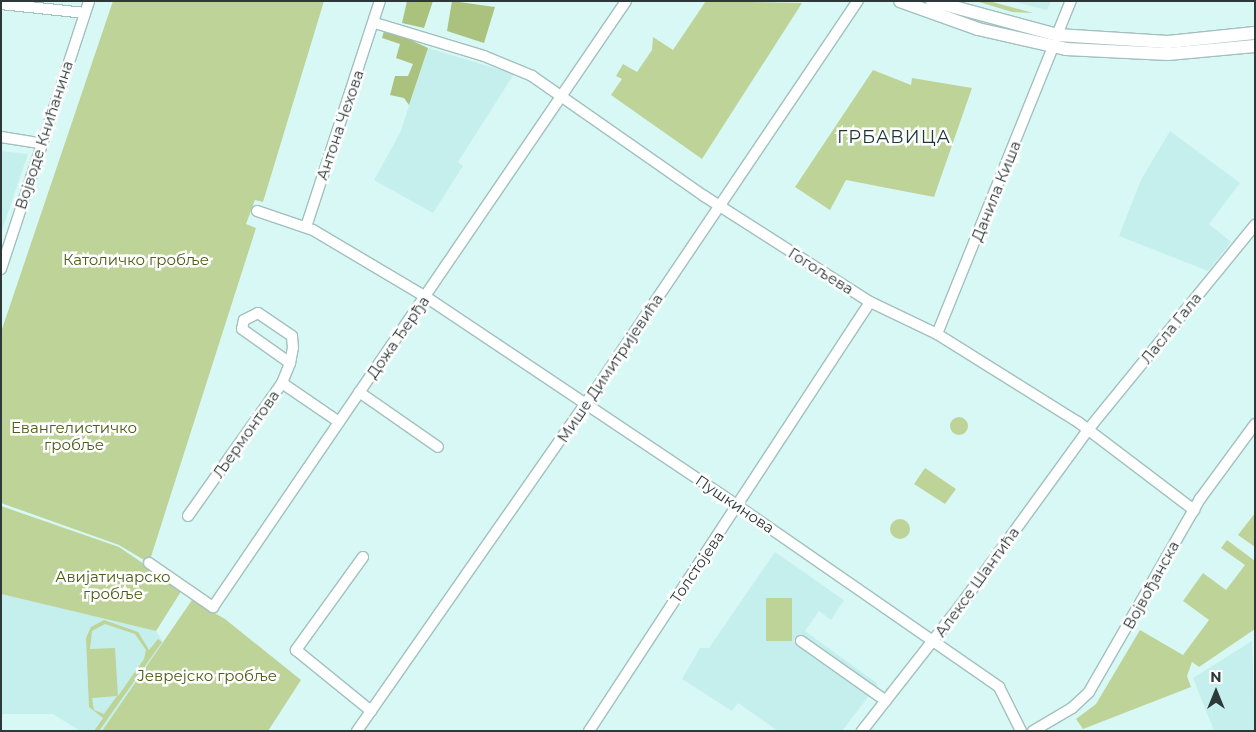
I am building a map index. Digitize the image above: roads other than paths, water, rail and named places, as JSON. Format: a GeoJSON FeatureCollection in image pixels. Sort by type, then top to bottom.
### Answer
{"type":"FeatureCollection","features":[{"type":"Feature","properties":{"kind":"street","name":"Војводе Книћанина"},"geometry":{"type":"LineString","coordinates":[[1,269],[40,143],[89,1]]}},
{"type":"Feature","properties":{"kind":"street","name":"Антона Чехова"},"geometry":{"type":"LineString","coordinates":[[306,228],[375,23],[380,1]]}},
{"type":"Feature","properties":{"kind":"street","name":"Дожа Ђерђа"},"geometry":{"type":"LineString","coordinates":[[149,563],[213,607],[359,392],[563,100],[626,1]]}},
{"type":"Feature","properties":{"kind":"street","name":"Мише Димитријевића"},"geometry":{"type":"LineString","coordinates":[[359,730],[586,404],[858,1]]}},
{"type":"Feature","properties":{"kind":"street"},"geometry":{"type":"LineString","coordinates":[[900,1],[948,20],[1053,47],[1168,54],[1255,46]]}},
{"type":"Feature","properties":{"kind":"street"},"geometry":{"type":"LineString","coordinates":[[932,1],[1057,35],[1168,42],[1255,33]]}},
{"type":"Feature","properties":{"kind":"street"},"geometry":{"type":"LineString","coordinates":[[1057,35],[1071,1]]}},
{"type":"Feature","properties":{"kind":"street"},"geometry":{"type":"LineString","coordinates":[[1,4],[85,13]]}},
{"type":"Feature","properties":{"kind":"street"},"geometry":{"type":"LineString","coordinates":[[375,23],[512,67],[563,100]]}},
{"type":"Feature","properties":{"kind":"street","name":"Данила Киша"},"geometry":{"type":"LineString","coordinates":[[937,334],[1053,47]]}},
{"type":"Feature","properties":{"kind":"street","name":"Гогољева"},"geometry":{"type":"LineString","coordinates":[[563,100],[720,206],[870,302],[937,334],[1087,430],[1194,510]]}},
{"type":"Feature","properties":{"kind":"street"},"geometry":{"type":"LineString","coordinates":[[1,137],[40,143]]}},
{"type":"Feature","properties":{"kind":"street"},"geometry":{"type":"LineString","coordinates":[[257,211],[306,228],[426,297]]}},
{"type":"Feature","properties":{"kind":"street","name":"Ласла Гала"},"geometry":{"type":"LineString","coordinates":[[1087,430],[1255,225]]}},
{"type":"Feature","properties":{"kind":"street","name":"Пушкинова"},"geometry":{"type":"LineString","coordinates":[[426,297],[934,640],[1002,690],[1021,731]]}},
{"type":"Feature","properties":{"kind":"street","name":"Толстојева"},"geometry":{"type":"LineString","coordinates":[[589,731],[870,302]]}},
{"type":"Feature","properties":{"kind":"street"},"geometry":{"type":"LineString","coordinates":[[282,383],[290,363],[292,336],[258,313],[249,315],[242,330],[290,363]]}},
{"type":"Feature","properties":{"kind":"street","name":"Љермонтова"},"geometry":{"type":"LineString","coordinates":[[188,516],[282,383],[339,422]]}},
{"type":"Feature","properties":{"kind":"street"},"geometry":{"type":"LineString","coordinates":[[359,392],[438,447]]}},
{"type":"Feature","properties":{"kind":"street","name":"Војвођанска"},"geometry":{"type":"LineString","coordinates":[[1033,731],[1072,708],[1089,692],[1194,510],[1255,424]]}},
{"type":"Feature","properties":{"kind":"street","name":"Алексе Шантића"},"geometry":{"type":"LineString","coordinates":[[862,731],[934,640],[1087,430]]}},
{"type":"Feature","properties":{"kind":"street"},"geometry":{"type":"LineString","coordinates":[[363,556],[296,650],[371,711]]}},
{"type":"Feature","properties":{"kind":"street"},"geometry":{"type":"LineString","coordinates":[[801,641],[886,701]]}},
{"type":"Feature","properties":{"kind":"district","name":"ГРБАВИЦА"},"geometry":{"type":"Point","coordinates":[894,137]}},
{"type":"Feature","properties":{"kind":"park label","name":"Католичко гробље"},"geometry":{"type":"Point","coordinates":[136,260]}},
{"type":"Feature","properties":{"kind":"park label","name":"Евангелистичко гробље"},"geometry":{"type":"Point","coordinates":[74,436]}},
{"type":"Feature","properties":{"kind":"park label","name":"Авијатичарско гробље"},"geometry":{"type":"Point","coordinates":[113,584]}},
{"type":"Feature","properties":{"kind":"park label","name":"Јеврејско гробље"},"geometry":{"type":"Point","coordinates":[207,676]}}]}
